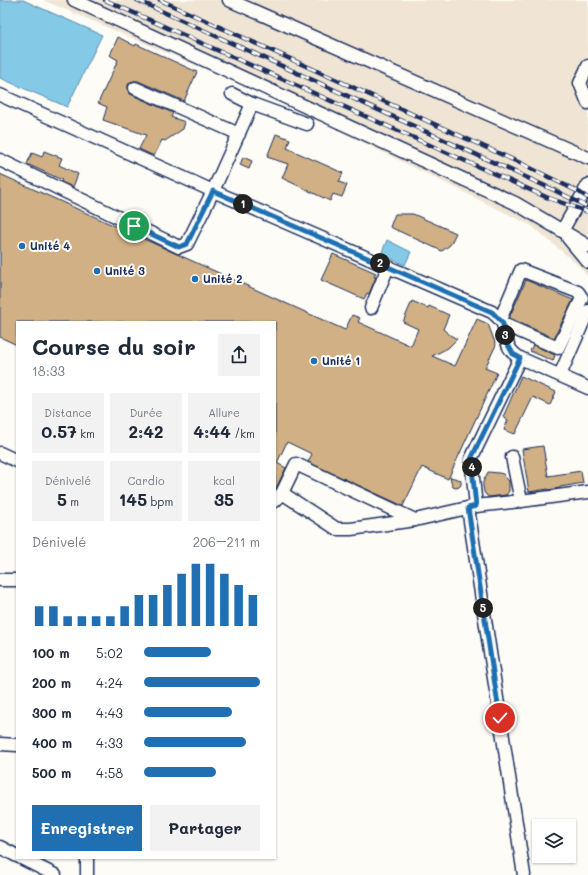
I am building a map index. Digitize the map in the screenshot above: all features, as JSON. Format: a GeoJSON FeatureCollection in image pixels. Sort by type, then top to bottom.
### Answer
{"type":"FeatureCollection","features":[{"type":"Feature","properties":{"kind":"lane"},"geometry":{"type":"LineString","coordinates":[[74,0],[515,203],[588,246]]}},
{"type":"Feature","properties":{"kind":"lane"},"geometry":{"type":"LineString","coordinates":[[229,0],[588,158]]}},
{"type":"Feature","properties":{"kind":"lane"},"geometry":{"type":"LineString","coordinates":[[588,66],[580,83],[588,103]]}},
{"type":"Feature","properties":{"kind":"lane"},"geometry":{"type":"LineString","coordinates":[[135,88],[239,134]]}},
{"type":"Feature","properties":{"kind":"lane"},"geometry":{"type":"LineString","coordinates":[[232,94],[252,104],[307,124]]}},
{"type":"Feature","properties":{"kind":"lane"},"geometry":{"type":"LineString","coordinates":[[0,95],[213,191],[492,312],[502,322],[558,348],[582,298],[578,292],[521,270],[502,322],[506,341],[513,354],[588,388]]}},
{"type":"Feature","properties":{"kind":"lane"},"geometry":{"type":"LineString","coordinates":[[0,160],[179,247],[187,244],[213,191],[252,104]]}},
{"type":"Feature","properties":{"kind":"lane"},"geometry":{"type":"LineString","coordinates":[[562,230],[588,185]]}},
{"type":"Feature","properties":{"kind":"lane"},"geometry":{"type":"LineString","coordinates":[[562,230],[588,240]]}},
{"type":"Feature","properties":{"kind":"lane"},"geometry":{"type":"LineString","coordinates":[[562,230],[588,256]]}},
{"type":"Feature","properties":{"kind":"lane"},"geometry":{"type":"LineString","coordinates":[[562,230],[588,262]]}},
{"type":"Feature","properties":{"kind":"lane"},"geometry":{"type":"LineString","coordinates":[[371,308],[388,267]]}},
{"type":"Feature","properties":{"kind":"lane"},"geometry":{"type":"LineString","coordinates":[[560,375],[588,311]]}},
{"type":"Feature","properties":{"kind":"lane"},"geometry":{"type":"LineString","coordinates":[[520,358],[471,459],[472,507],[524,875]]}},
{"type":"Feature","properties":{"kind":"lane"},"geometry":{"type":"LineString","coordinates":[[0,453],[16,460]]}},
{"type":"Feature","properties":{"kind":"lane"},"geometry":{"type":"LineString","coordinates":[[512,458],[521,500]]}},
{"type":"Feature","properties":{"kind":"lane"},"geometry":{"type":"LineString","coordinates":[[415,520],[296,464],[278,497],[337,529],[351,529],[415,520],[472,507],[588,492]]}},
{"type":"Feature","properties":{"kind":"lane"},"geometry":{"type":"LineString","coordinates":[[0,580],[16,580]]}},
{"type":"Feature","properties":{"kind":"lane"},"geometry":{"type":"LineString","coordinates":[[0,744],[16,745]]}},
{"type":"Feature","properties":{"kind":"lane"},"geometry":{"type":"LineString","coordinates":[[0,847],[16,855]]}},
{"type":"Feature","properties":{"kind":"lane"},"geometry":{"type":"LineString","coordinates":[[24,859],[55,875]]}},
{"type":"Feature","properties":{"kind":"lane"},"geometry":{"type":"LineString","coordinates":[[87,859],[87,875]]}},
{"type":"Feature","properties":{"kind":"shaded area"},"geometry":{"type":"Polygon","coordinates":[[[43,0],[588,0],[588,277],[579,266],[532,226],[275,99],[43,0]]]}},
{"type":"Feature","properties":{"kind":"water"},"geometry":{"type":"Polygon","coordinates":[[[0,0],[23,0],[102,35],[67,107],[0,78],[0,0]]]}},
{"type":"Feature","properties":{"kind":"water"},"geometry":{"type":"Polygon","coordinates":[[[387,240],[411,252],[405,265],[381,254],[387,240]]]}},
{"type":"Feature","properties":{"kind":"building"},"geometry":{"type":"Polygon","coordinates":[[[118,37],[135,46],[136,44],[197,72],[184,101],[138,81],[130,82],[128,85],[129,93],[132,95],[173,113],[171,117],[185,122],[183,129],[165,141],[162,140],[154,156],[139,149],[146,135],[103,120],[107,107],[98,103],[118,60],[110,55],[118,37]]]}},
{"type":"Feature","properties":{"kind":"building"},"geometry":{"type":"Polygon","coordinates":[[[276,134],[290,139],[287,148],[343,173],[339,182],[347,185],[342,197],[333,194],[330,201],[282,178],[288,164],[267,157],[276,134]]]}},
{"type":"Feature","properties":{"kind":"building"},"geometry":{"type":"Polygon","coordinates":[[[44,151],[62,158],[59,165],[78,174],[73,187],[61,182],[62,180],[27,164],[32,153],[42,157],[44,151]]]}},
{"type":"Feature","properties":{"kind":"building"},"geometry":{"type":"Polygon","coordinates":[[[243,157],[252,161],[249,169],[240,165],[243,157]]]}},
{"type":"Feature","properties":{"kind":"building"},"geometry":{"type":"Polygon","coordinates":[[[0,174],[345,330],[352,315],[360,318],[358,322],[411,346],[418,329],[403,322],[412,301],[428,308],[429,306],[449,315],[443,329],[457,339],[448,348],[432,356],[455,366],[477,319],[488,324],[496,345],[485,368],[497,373],[448,479],[422,467],[403,506],[308,462],[312,454],[287,442],[277,463],[286,468],[276,488],[276,321],[16,321],[16,345],[0,337],[0,174]]]}},
{"type":"Feature","properties":{"kind":"building"},"geometry":{"type":"Polygon","coordinates":[[[395,214],[413,214],[456,233],[450,245],[442,251],[390,227],[395,214]]]}},
{"type":"Feature","properties":{"kind":"building"},"geometry":{"type":"Polygon","coordinates":[[[333,254],[376,273],[374,277],[376,277],[369,294],[367,293],[364,299],[321,280],[333,254]]]}},
{"type":"Feature","properties":{"kind":"building"},"geometry":{"type":"Polygon","coordinates":[[[526,280],[573,300],[554,338],[509,318],[526,280]]]}},
{"type":"Feature","properties":{"kind":"building"},"geometry":{"type":"Polygon","coordinates":[[[533,345],[555,355],[553,361],[530,351],[533,345]]]}},
{"type":"Feature","properties":{"kind":"building"},"geometry":{"type":"Polygon","coordinates":[[[521,376],[556,392],[550,405],[533,397],[515,434],[504,430],[508,420],[503,417],[521,376]]]}},
{"type":"Feature","properties":{"kind":"building"},"geometry":{"type":"Polygon","coordinates":[[[543,446],[548,476],[581,471],[583,483],[529,492],[522,449],[543,446]]]}},
{"type":"Feature","properties":{"kind":"building"},"geometry":{"type":"Polygon","coordinates":[[[488,472],[503,474],[509,481],[509,491],[506,495],[489,497],[486,495],[484,492],[483,482],[488,472]]]}},
{"type":"Feature","properties":{"kind":"building"},"geometry":{"type":"Polygon","coordinates":[[[450,477],[460,480],[461,485],[456,488],[453,487],[450,477]]]}},
{"type":"Feature","properties":{"kind":"railway"},"geometry":{"type":"LineString","coordinates":[[105,0],[546,197],[588,212]]}},
{"type":"Feature","properties":{"kind":"railway"},"geometry":{"type":"LineString","coordinates":[[137,0],[586,206]]}},
{"type":"Feature","properties":{"kind":"railway"},"geometry":{"type":"LineString","coordinates":[[160,0],[518,162],[579,192],[588,198]]}},
{"type":"Feature","properties":{"kind":"place","name":"Unité 4"},"geometry":{"type":"Point","coordinates":[22,246]}},
{"type":"Feature","properties":{"kind":"place","name":"Unité 3"},"geometry":{"type":"Point","coordinates":[97,271]}},
{"type":"Feature","properties":{"kind":"place","name":"Unité 2"},"geometry":{"type":"Point","coordinates":[195,279]}},
{"type":"Feature","properties":{"kind":"place","name":"Unité 1"},"geometry":{"type":"Point","coordinates":[314,361]}},
{"type":"Feature","properties":{"kind":"route"},"geometry":{"type":"LineString","coordinates":[[134,226],[179,247],[187,244],[213,191],[492,312],[503,324],[506,341],[513,354],[520,358],[471,459],[476,506],[468,508],[500,718]]}}]}
